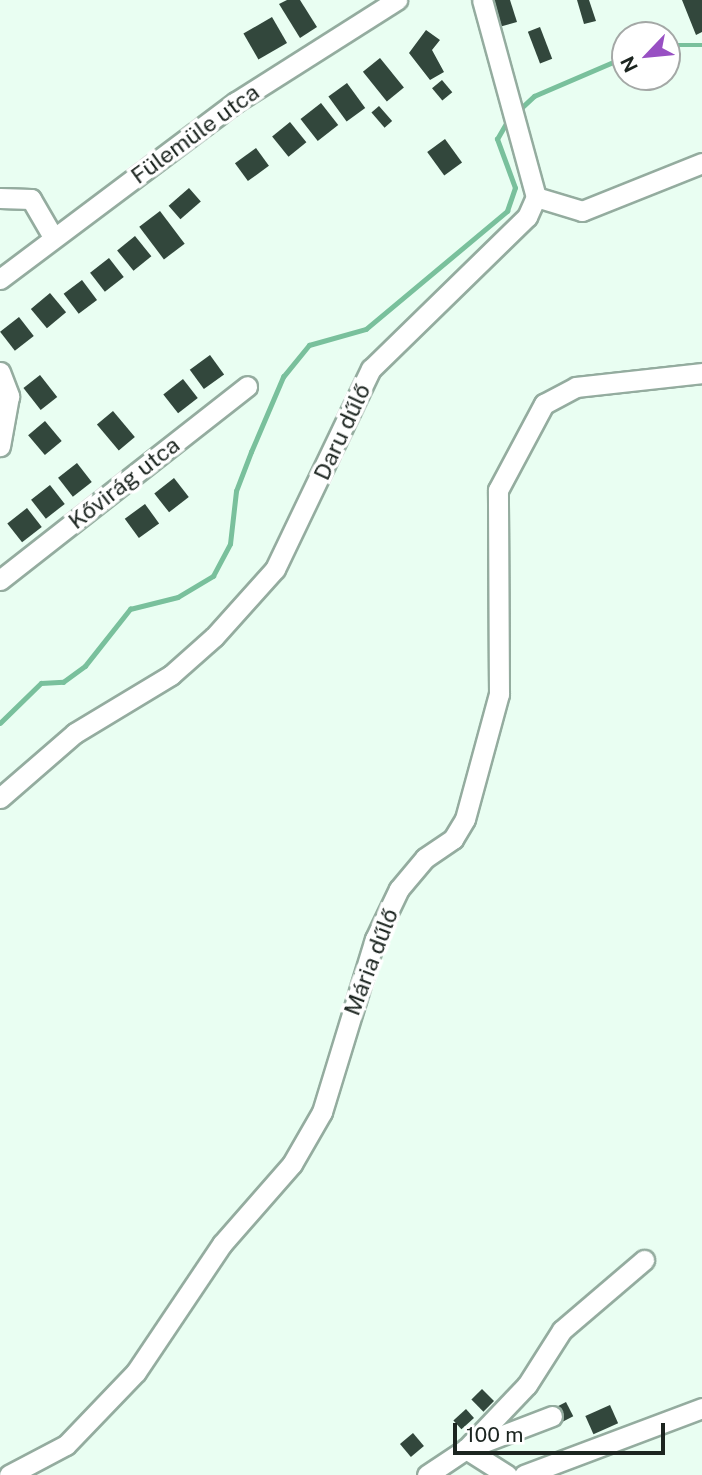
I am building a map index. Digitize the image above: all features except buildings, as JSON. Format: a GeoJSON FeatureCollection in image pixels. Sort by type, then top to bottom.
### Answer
{"type":"FeatureCollection","features":[{"type":"Feature","properties":{"kind":"street","name":"Fülemüle utca"},"geometry":{"type":"LineString","coordinates":[[0,279],[236,102],[397,0]]}},
{"type":"Feature","properties":{"kind":"street"},"geometry":{"type":"LineString","coordinates":[[482,0],[536,197],[582,211],[702,163]]}},
{"type":"Feature","properties":{"kind":"street","name":"Daru dűlő"},"geometry":{"type":"LineString","coordinates":[[0,798],[75,733],[171,675],[275,569],[371,369],[479,257],[527,217],[536,197]]}},
{"type":"Feature","properties":{"kind":"street"},"geometry":{"type":"LineString","coordinates":[[0,198],[31,199],[54,237]]}},
{"type":"Feature","properties":{"kind":"street"},"geometry":{"type":"LineString","coordinates":[[0,372],[9,396],[0,446]]}},
{"type":"Feature","properties":{"kind":"street","name":"Mária dűlő"},"geometry":{"type":"LineString","coordinates":[[9,1475],[66,1445],[136,1372],[222,1244],[292,1164],[322,1112],[375,939],[399,889],[425,858],[453,839],[465,819],[499,694],[498,490],[544,404],[576,387],[702,373]]}},
{"type":"Feature","properties":{"kind":"street","name":"Kővirág utca"},"geometry":{"type":"LineString","coordinates":[[0,580],[247,386]]}},
{"type":"Feature","properties":{"kind":"street"},"geometry":{"type":"LineString","coordinates":[[427,1475],[466,1449],[527,1385],[562,1330],[644,1260]]}},
{"type":"Feature","properties":{"kind":"street"},"geometry":{"type":"LineString","coordinates":[[524,1475],[702,1408]]}},
{"type":"Feature","properties":{"kind":"street"},"geometry":{"type":"LineString","coordinates":[[466,1449],[552,1416]]}},
{"type":"Feature","properties":{"kind":"street"},"geometry":{"type":"LineString","coordinates":[[466,1449],[507,1475]]}},
{"type":"Feature","properties":{"kind":"waterway"},"geometry":{"type":"LineString","coordinates":[[681,45],[702,45]]}},
{"type":"Feature","properties":{"kind":"waterway"},"geometry":{"type":"LineString","coordinates":[[517,112],[534,96],[611,63]]}},
{"type":"Feature","properties":{"kind":"waterway"},"geometry":{"type":"LineString","coordinates":[[0,723],[41,683],[63,682],[85,666],[130,609],[178,597],[213,576],[230,544],[236,491],[283,377],[309,345],[366,329],[507,211],[515,188],[497,139],[508,120]]}}]}
